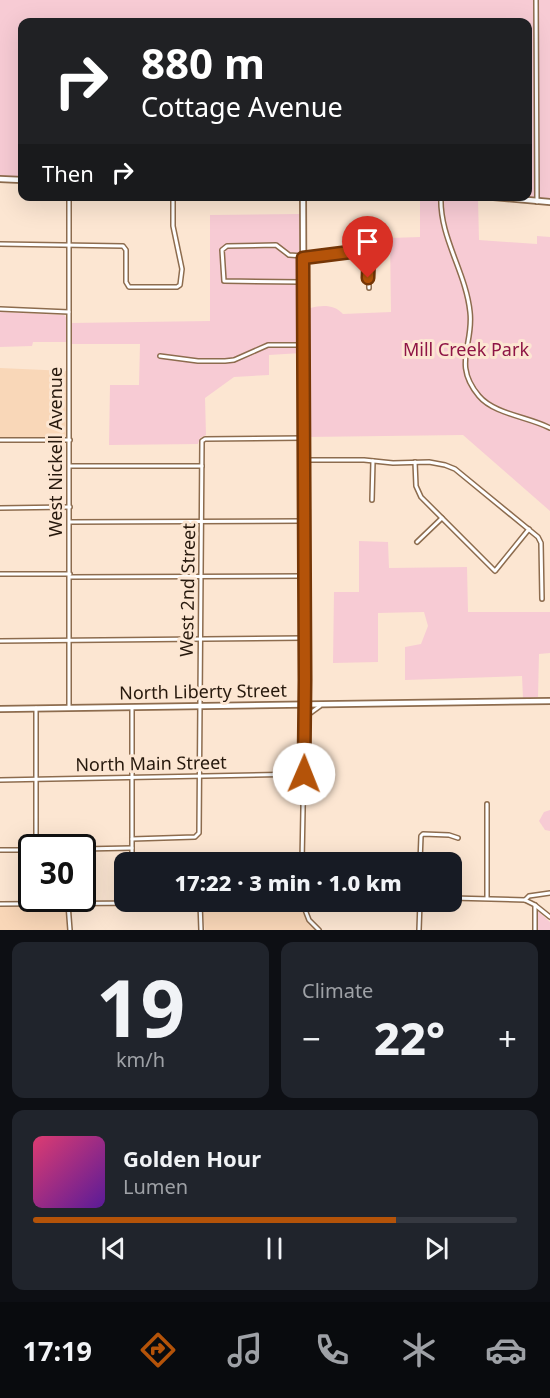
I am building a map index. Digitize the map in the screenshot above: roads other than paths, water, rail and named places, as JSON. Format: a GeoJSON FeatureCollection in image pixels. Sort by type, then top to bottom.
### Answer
{"type":"FeatureCollection","features":[{"type":"Feature","properties":{"kind":"main road"},"geometry":{"type":"LineString","coordinates":[[0,179],[18,180]]}},
{"type":"Feature","properties":{"kind":"main road"},"geometry":{"type":"LineString","coordinates":[[303,201],[305,704]]}},
{"type":"Feature","properties":{"kind":"main road"},"geometry":{"type":"LineString","coordinates":[[528,201],[550,202]]}},
{"type":"Feature","properties":{"kind":"main road","name":"North Liberty Street"},"geometry":{"type":"LineString","coordinates":[[0,709],[550,701]]}},
{"type":"Feature","properties":{"kind":"street"},"geometry":{"type":"LineString","coordinates":[[536,0],[537,202]]}},
{"type":"Feature","properties":{"kind":"street","name":"West Nickell Avenue"},"geometry":{"type":"LineString","coordinates":[[69,201],[69,708]]}},
{"type":"Feature","properties":{"kind":"street"},"geometry":{"type":"LineString","coordinates":[[0,244],[124,247],[126,250],[126,282],[132,288],[174,288],[180,285],[182,269],[173,226],[173,201]]}},
{"type":"Feature","properties":{"kind":"street"},"geometry":{"type":"LineString","coordinates":[[441,201],[442,221],[462,275],[470,314],[465,361],[468,378],[473,388],[488,404],[550,428]]}},
{"type":"Feature","properties":{"kind":"street"},"geometry":{"type":"LineString","coordinates":[[303,282],[224,281],[222,250],[227,246],[276,245],[289,255],[303,257],[368,250],[369,288]]}},
{"type":"Feature","properties":{"kind":"street"},"geometry":{"type":"LineString","coordinates":[[0,309],[69,312]]}},
{"type":"Feature","properties":{"kind":"street"},"geometry":{"type":"LineString","coordinates":[[160,356],[198,361],[225,361],[234,360],[268,345],[303,345]]}},
{"type":"Feature","properties":{"kind":"street","name":"West 2nd Street"},"geometry":{"type":"LineString","coordinates":[[132,839],[195,837],[199,833],[204,440],[304,438]]}},
{"type":"Feature","properties":{"kind":"street"},"geometry":{"type":"LineString","coordinates":[[0,440],[70,440]]}},
{"type":"Feature","properties":{"kind":"street"},"geometry":{"type":"LineString","coordinates":[[304,460],[437,462],[455,469],[538,537],[541,543],[543,599]]}},
{"type":"Feature","properties":{"kind":"street"},"geometry":{"type":"LineString","coordinates":[[372,500],[373,460]]}},
{"type":"Feature","properties":{"kind":"street"},"geometry":{"type":"LineString","coordinates":[[415,462],[417,493],[495,571],[529,529]]}},
{"type":"Feature","properties":{"kind":"street"},"geometry":{"type":"LineString","coordinates":[[70,466],[202,466]]}},
{"type":"Feature","properties":{"kind":"street"},"geometry":{"type":"LineString","coordinates":[[0,508],[70,507]]}},
{"type":"Feature","properties":{"kind":"street"},"geometry":{"type":"LineString","coordinates":[[417,542],[442,518]]}},
{"type":"Feature","properties":{"kind":"street"},"geometry":{"type":"LineString","coordinates":[[70,522],[304,521]]}},
{"type":"Feature","properties":{"kind":"street"},"geometry":{"type":"LineString","coordinates":[[0,574],[304,576]]}},
{"type":"Feature","properties":{"kind":"street"},"geometry":{"type":"LineString","coordinates":[[0,640],[305,638]]}},
{"type":"Feature","properties":{"kind":"street"},"geometry":{"type":"LineString","coordinates":[[302,852],[305,704]]}},
{"type":"Feature","properties":{"kind":"street"},"geometry":{"type":"LineString","coordinates":[[304,724],[309,714],[322,704]]}},
{"type":"Feature","properties":{"kind":"street"},"geometry":{"type":"LineString","coordinates":[[132,707],[132,852]]}},
{"type":"Feature","properties":{"kind":"street"},"geometry":{"type":"LineString","coordinates":[[36,708],[36,834]]}},
{"type":"Feature","properties":{"kind":"street","name":"North Main Street"},"geometry":{"type":"LineString","coordinates":[[0,780],[304,774]]}},
{"type":"Feature","properties":{"kind":"street"},"geometry":{"type":"LineString","coordinates":[[487,804],[487,898]]}},
{"type":"Feature","properties":{"kind":"street"},"geometry":{"type":"LineString","coordinates":[[421,852],[422,835],[449,835],[458,838]]}},
{"type":"Feature","properties":{"kind":"street"},"geometry":{"type":"LineString","coordinates":[[96,849],[132,848]]}},
{"type":"Feature","properties":{"kind":"street"},"geometry":{"type":"LineString","coordinates":[[0,850],[18,850]]}},
{"type":"Feature","properties":{"kind":"street"},"geometry":{"type":"LineString","coordinates":[[525,900],[530,896],[550,893]]}},
{"type":"Feature","properties":{"kind":"street"},"geometry":{"type":"LineString","coordinates":[[462,898],[525,900],[550,917]]}},
{"type":"Feature","properties":{"kind":"street"},"geometry":{"type":"LineString","coordinates":[[96,903],[114,903]]}},
{"type":"Feature","properties":{"kind":"street"},"geometry":{"type":"LineString","coordinates":[[0,904],[18,904]]}},
{"type":"Feature","properties":{"kind":"street"},"geometry":{"type":"LineString","coordinates":[[535,905],[535,930]]}},
{"type":"Feature","properties":{"kind":"street"},"geometry":{"type":"LineString","coordinates":[[69,912],[70,930]]}},
{"type":"Feature","properties":{"kind":"street"},"geometry":{"type":"LineString","coordinates":[[200,912],[201,930]]}},
{"type":"Feature","properties":{"kind":"street"},"geometry":{"type":"LineString","coordinates":[[306,912],[309,920],[319,930]]}},
{"type":"Feature","properties":{"kind":"street"},"geometry":{"type":"LineString","coordinates":[[419,930],[420,912]]}},
{"type":"Feature","properties":{"kind":"park label","name":"Mill Creek Park"},"geometry":{"type":"Point","coordinates":[466,350]}}]}
